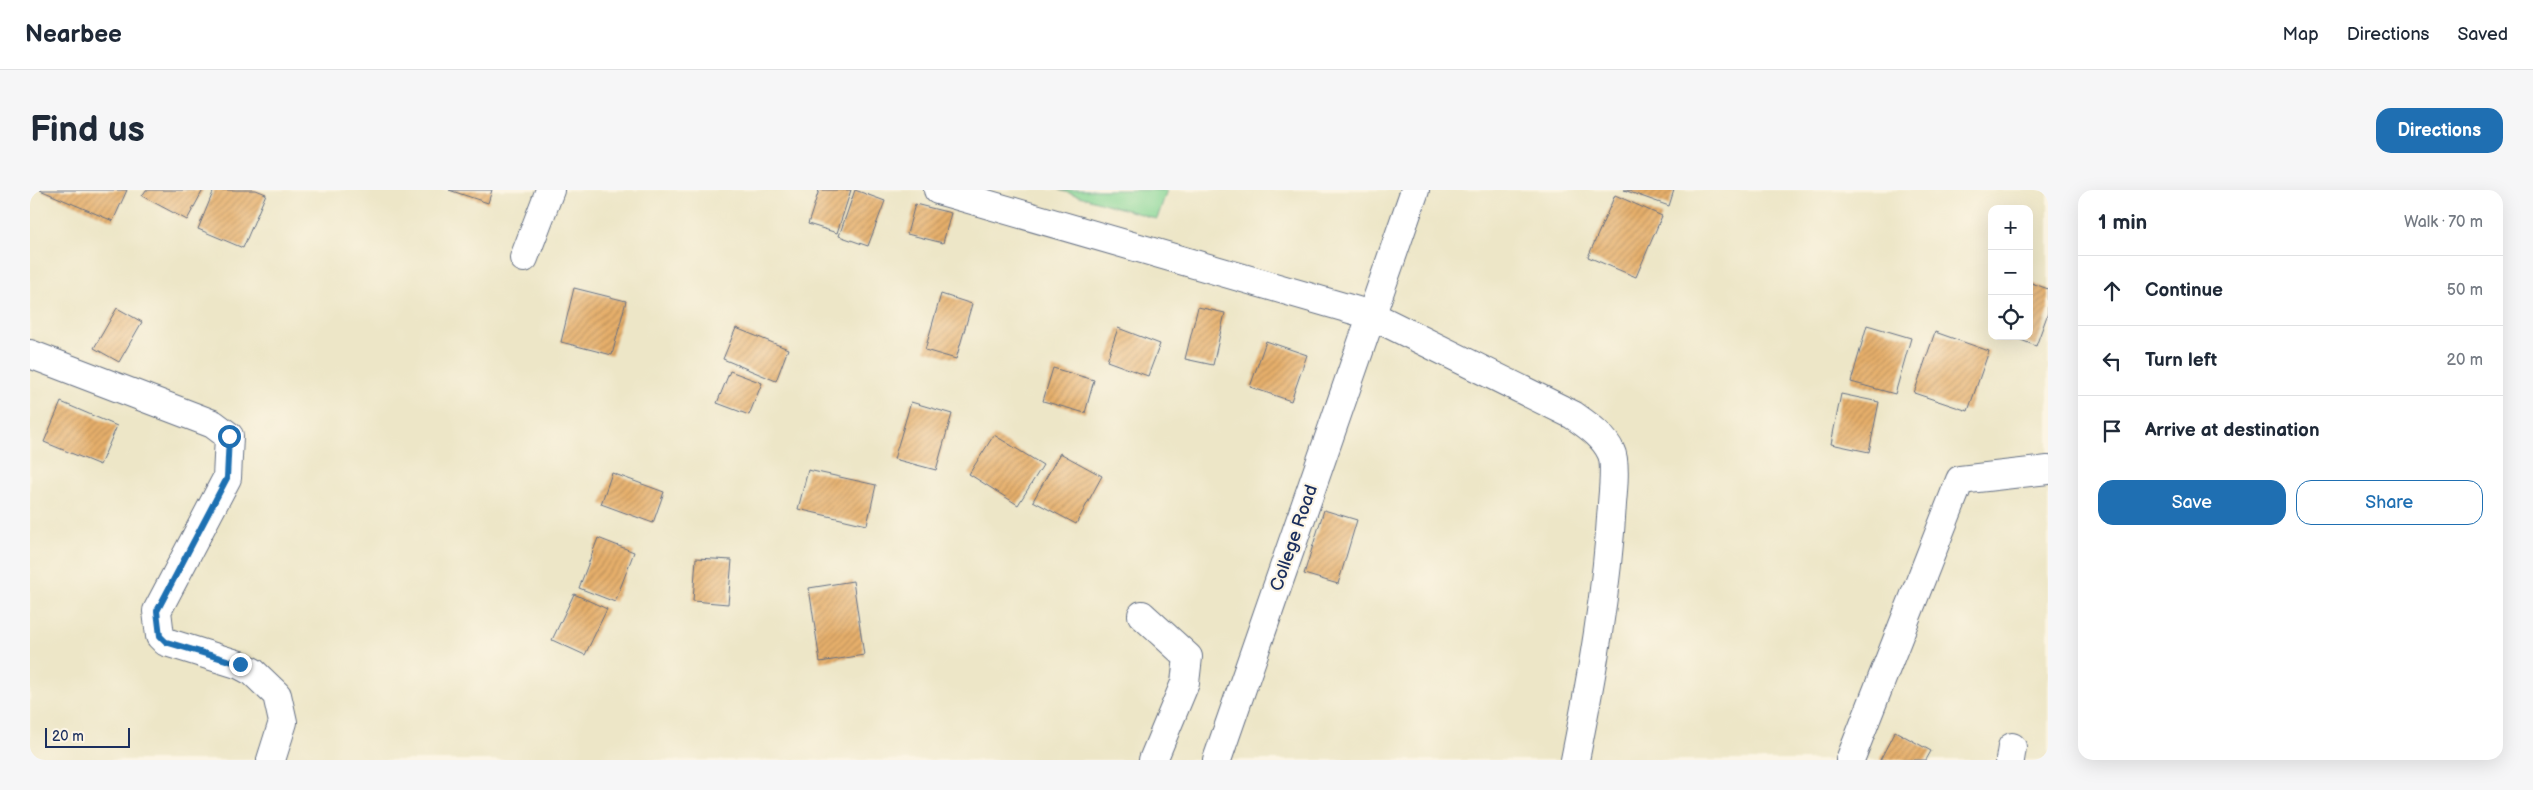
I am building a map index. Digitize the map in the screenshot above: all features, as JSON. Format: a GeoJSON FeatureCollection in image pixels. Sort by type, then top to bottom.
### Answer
{"type":"FeatureCollection","features":[{"type":"Feature","properties":{"kind":"street"},"geometry":{"type":"LineString","coordinates":[[524,258],[550,190]]}},
{"type":"Feature","properties":{"kind":"street"},"geometry":{"type":"LineString","coordinates":[[938,190],[1371,315],[1573,415],[1599,434],[1612,453],[1613,487],[1609,549],[1592,673],[1576,760]]}},
{"type":"Feature","properties":{"kind":"street","name":"College Road"},"geometry":{"type":"LineString","coordinates":[[1217,760],[1415,190]]}},
{"type":"Feature","properties":{"kind":"street"},"geometry":{"type":"LineString","coordinates":[[30,354],[213,424],[229,436],[227,478],[157,611],[160,636],[166,642],[240,664],[253,672],[277,695],[283,722],[271,760]]}},
{"type":"Feature","properties":{"kind":"street"},"geometry":{"type":"LineString","coordinates":[[1850,760],[1960,480],[2048,470]]}},
{"type":"Feature","properties":{"kind":"street"},"geometry":{"type":"LineString","coordinates":[[1142,615],[1188,658],[1185,682],[1152,760]]}},
{"type":"Feature","properties":{"kind":"green space"},"geometry":{"type":"Polygon","coordinates":[[[1059,190],[1167,190],[1157,219],[1059,190]]]}},
{"type":"Feature","properties":{"kind":"building"},"geometry":{"type":"Polygon","coordinates":[[[40,190],[127,190],[113,221],[40,190]]]}},
{"type":"Feature","properties":{"kind":"building"},"geometry":{"type":"Polygon","coordinates":[[[146,190],[203,190],[187,220],[142,196],[146,190]]]}},
{"type":"Feature","properties":{"kind":"building"},"geometry":{"type":"Polygon","coordinates":[[[214,190],[256,190],[266,194],[243,248],[198,229],[214,190]]]}},
{"type":"Feature","properties":{"kind":"building"},"geometry":{"type":"Polygon","coordinates":[[[449,190],[492,190],[488,203],[449,190]]]}},
{"type":"Feature","properties":{"kind":"building"},"geometry":{"type":"Polygon","coordinates":[[[819,190],[851,190],[837,233],[808,224],[819,190]]]}},
{"type":"Feature","properties":{"kind":"building"},"geometry":{"type":"Polygon","coordinates":[[[855,190],[885,201],[868,246],[839,236],[855,190]]]}},
{"type":"Feature","properties":{"kind":"building"},"geometry":{"type":"Polygon","coordinates":[[[1624,190],[1674,190],[1669,206],[1624,190]]]}},
{"type":"Feature","properties":{"kind":"building"},"geometry":{"type":"Polygon","coordinates":[[[1615,195],[1662,216],[1636,277],[1588,257],[1615,195]]]}},
{"type":"Feature","properties":{"kind":"building"},"geometry":{"type":"Polygon","coordinates":[[[915,204],[951,213],[943,243],[907,234],[915,204]]]}},
{"type":"Feature","properties":{"kind":"building"},"geometry":{"type":"Polygon","coordinates":[[[2033,283],[2048,289],[2048,313],[2036,346],[2021,340],[2033,340],[2033,283]]]}},
{"type":"Feature","properties":{"kind":"building"},"geometry":{"type":"Polygon","coordinates":[[[574,288],[626,301],[612,355],[561,342],[574,288]]]}},
{"type":"Feature","properties":{"kind":"building"},"geometry":{"type":"Polygon","coordinates":[[[941,294],[972,304],[956,359],[925,350],[941,294]]]}},
{"type":"Feature","properties":{"kind":"building"},"geometry":{"type":"Polygon","coordinates":[[[1198,307],[1225,313],[1213,365],[1185,359],[1198,307]]]}},
{"type":"Feature","properties":{"kind":"building"},"geometry":{"type":"Polygon","coordinates":[[[117,308],[142,322],[119,362],[94,348],[117,308]]]}},
{"type":"Feature","properties":{"kind":"building"},"geometry":{"type":"Polygon","coordinates":[[[1867,325],[1911,338],[1895,394],[1851,382],[1867,325]]]}},
{"type":"Feature","properties":{"kind":"building"},"geometry":{"type":"Polygon","coordinates":[[[736,328],[788,349],[776,381],[723,359],[736,328]]]}},
{"type":"Feature","properties":{"kind":"building"},"geometry":{"type":"Polygon","coordinates":[[[1118,328],[1160,344],[1148,376],[1107,361],[1118,328]]]}},
{"type":"Feature","properties":{"kind":"building"},"geometry":{"type":"Polygon","coordinates":[[[1935,332],[1989,351],[1968,411],[1914,393],[1935,332]]]}},
{"type":"Feature","properties":{"kind":"building"},"geometry":{"type":"Polygon","coordinates":[[[1266,341],[1307,355],[1291,401],[1250,387],[1266,341]]]}},
{"type":"Feature","properties":{"kind":"building"},"geometry":{"type":"Polygon","coordinates":[[[1053,368],[1094,380],[1085,413],[1043,401],[1053,368]]]}},
{"type":"Feature","properties":{"kind":"building"},"geometry":{"type":"Polygon","coordinates":[[[730,371],[762,383],[749,415],[717,403],[730,371]]]}},
{"type":"Feature","properties":{"kind":"building"},"geometry":{"type":"Polygon","coordinates":[[[1841,394],[1879,402],[1869,452],[1831,444],[1841,394]]]}},
{"type":"Feature","properties":{"kind":"building"},"geometry":{"type":"Polygon","coordinates":[[[61,402],[117,426],[100,465],[44,442],[61,402]]]}},
{"type":"Feature","properties":{"kind":"building"},"geometry":{"type":"Polygon","coordinates":[[[911,402],[952,414],[936,470],[894,459],[911,402]]]}},
{"type":"Feature","properties":{"kind":"building"},"geometry":{"type":"Polygon","coordinates":[[[994,435],[1043,465],[1018,505],[969,474],[994,435]]]}},
{"type":"Feature","properties":{"kind":"building"},"geometry":{"type":"Polygon","coordinates":[[[1060,453],[1102,476],[1076,524],[1033,501],[1060,453]]]}},
{"type":"Feature","properties":{"kind":"building"},"geometry":{"type":"Polygon","coordinates":[[[808,470],[876,485],[867,525],[798,509],[808,470]]]}},
{"type":"Feature","properties":{"kind":"building"},"geometry":{"type":"Polygon","coordinates":[[[612,473],[664,492],[653,523],[601,504],[612,473]]]}},
{"type":"Feature","properties":{"kind":"building"},"geometry":{"type":"Polygon","coordinates":[[[1324,510],[1357,520],[1338,584],[1304,574],[1324,510]]]}},
{"type":"Feature","properties":{"kind":"building"},"geometry":{"type":"Polygon","coordinates":[[[598,538],[634,552],[615,602],[579,588],[598,538]]]}},
{"type":"Feature","properties":{"kind":"building"},"geometry":{"type":"Polygon","coordinates":[[[696,558],[732,560],[728,604],[693,601],[696,558]]]}},
{"type":"Feature","properties":{"kind":"building"},"geometry":{"type":"Polygon","coordinates":[[[853,581],[864,655],[820,662],[809,588],[853,581]]]}},
{"type":"Feature","properties":{"kind":"building"},"geometry":{"type":"Polygon","coordinates":[[[574,594],[607,609],[585,655],[552,640],[574,594]]]}},
{"type":"Feature","properties":{"kind":"building"},"geometry":{"type":"Polygon","coordinates":[[[1895,731],[1931,751],[1926,760],[1880,760],[1895,731]]]}},
{"type":"Feature","properties":{"kind":"route"},"geometry":{"type":"LineString","coordinates":[[229,436],[227,478],[157,611],[160,636],[166,642],[240,664]]}}]}
